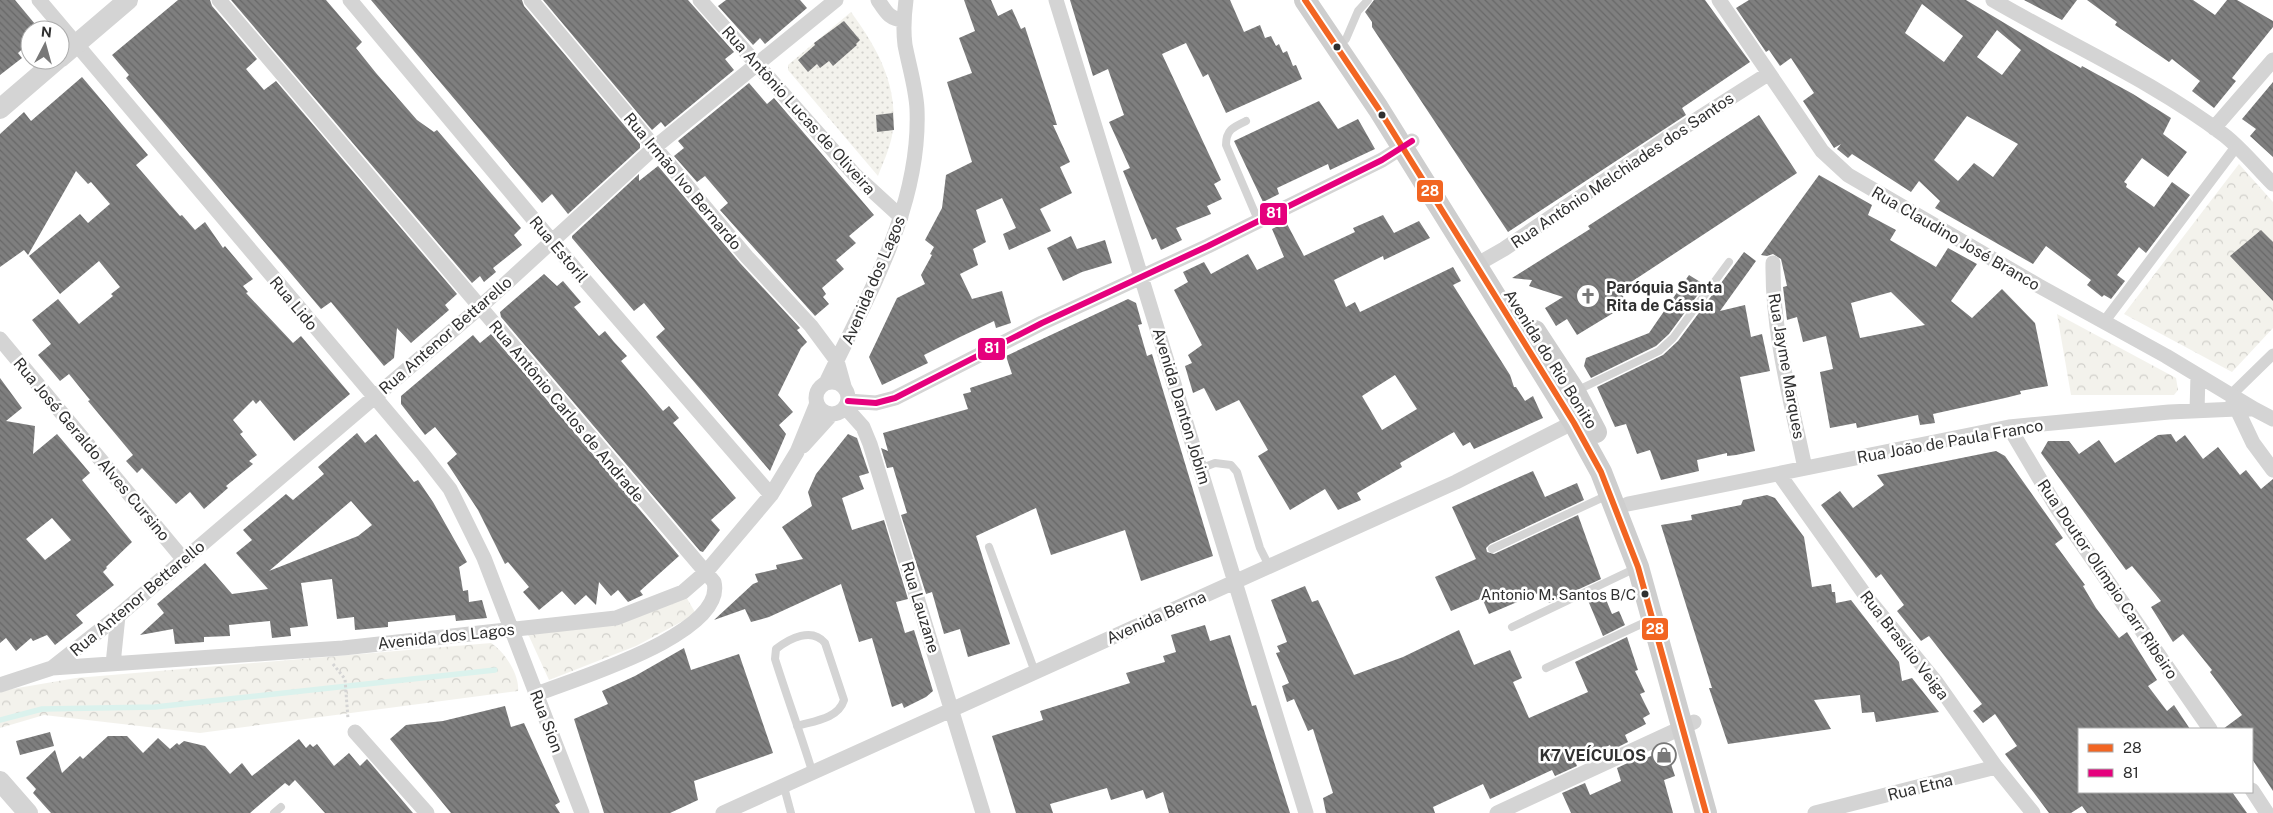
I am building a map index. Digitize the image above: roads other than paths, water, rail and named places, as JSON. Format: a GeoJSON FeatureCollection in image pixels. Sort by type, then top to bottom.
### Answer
{"type":"FeatureCollection","features":[{"type":"Feature","properties":{"kind":"main road","name":"Avenida do Rio Bonito"},"geometry":{"type":"LineString","coordinates":[[1305,0],[1407,144]]}},
{"type":"Feature","properties":{"kind":"main road","name":"Avenida do Rio Bonito"},"geometry":{"type":"LineString","coordinates":[[1322,0],[1407,144],[1581,419]]}},
{"type":"Feature","properties":{"kind":"main road","name":"Avenida do Rio Bonito"},"geometry":{"type":"LineString","coordinates":[[1482,262],[1574,392],[1581,419],[1602,472],[1619,499],[1651,567],[1688,724],[1706,813]]}},
{"type":"Feature","properties":{"kind":"main road","name":"Avenida do Rio Bonito"},"geometry":{"type":"LineString","coordinates":[[1619,499],[1652,620],[1720,813]]}},
{"type":"Feature","properties":{"kind":"street","name":"Rua Lido"},"geometry":{"type":"LineString","coordinates":[[39,0],[422,453],[450,489],[484,558],[511,629]]}},
{"type":"Feature","properties":{"kind":"street"},"geometry":{"type":"LineString","coordinates":[[70,49],[128,0]]}},
{"type":"Feature","properties":{"kind":"street","name":"Rua Antônio Carlos de Andrade"},"geometry":{"type":"LineString","coordinates":[[219,0],[676,540],[714,582],[716,595],[692,624],[634,658],[536,694]]}},
{"type":"Feature","properties":{"kind":"street","name":"Rua Estoril"},"geometry":{"type":"LineString","coordinates":[[350,0],[688,401],[771,494]]}},
{"type":"Feature","properties":{"kind":"street","name":"Rua Irmão Ivo Bernardo"},"geometry":{"type":"LineString","coordinates":[[531,0],[747,257],[811,326],[837,361]]}},
{"type":"Feature","properties":{"kind":"street","name":"Rua Antônio Lucas de Oliveira"},"geometry":{"type":"LineString","coordinates":[[700,0],[854,174],[901,217]]}},
{"type":"Feature","properties":{"kind":"street","name":"Rua Antenor Bettarello"},"geometry":{"type":"LineString","coordinates":[[52,668],[118,616],[479,308],[655,146],[836,0]]}},
{"type":"Feature","properties":{"kind":"street"},"geometry":{"type":"LineString","coordinates":[[878,0],[894,20],[904,20]]}},
{"type":"Feature","properties":{"kind":"street","name":"Avenida dos Lagos"},"geometry":{"type":"LineString","coordinates":[[0,685],[52,668],[343,648],[616,618],[684,592],[706,572],[771,494],[797,452],[817,403],[816,395],[826,383],[837,361],[883,263],[901,217],[914,160],[917,108],[905,43],[904,20],[906,0]]}},
{"type":"Feature","properties":{"kind":"street","name":"Avenida Danton Jobim"},"geometry":{"type":"LineString","coordinates":[[1056,0],[1237,580],[1306,813]]}},
{"type":"Feature","properties":{"kind":"street","name":"Rua Claudino José Branco"},"geometry":{"type":"LineString","coordinates":[[1719,0],[1822,151],[1848,175],[2254,409]]}},
{"type":"Feature","properties":{"kind":"street"},"geometry":{"type":"LineString","coordinates":[[1993,0],[2106,60],[2168,97],[2214,128],[2273,184]]}},
{"type":"Feature","properties":{"kind":"street"},"geometry":{"type":"LineString","coordinates":[[2214,128],[2273,60]]}},
{"type":"Feature","properties":{"kind":"street"},"geometry":{"type":"LineString","coordinates":[[0,109],[46,70]]}},
{"type":"Feature","properties":{"kind":"street","name":"Rua Antônio Melchiades dos Santos"},"geometry":{"type":"LineString","coordinates":[[1482,262],[1768,74]]}},
{"type":"Feature","properties":{"kind":"street"},"geometry":{"type":"LineString","coordinates":[[817,403],[822,411],[842,402],[876,403],[894,398],[1141,275],[1208,246],[1382,160],[1407,144]]}},
{"type":"Feature","properties":{"kind":"street"},"geometry":{"type":"LineString","coordinates":[[2104,322],[2236,147]]}},
{"type":"Feature","properties":{"kind":"street","name":"Rua Jayme Marques"},"geometry":{"type":"LineString","coordinates":[[1773,263],[1773,283],[1779,334],[1805,468]]}},
{"type":"Feature","properties":{"kind":"street","name":"Rua José Geraldo Alves Cursino"},"geometry":{"type":"LineString","coordinates":[[0,339],[184,560]]}},
{"type":"Feature","properties":{"kind":"street"},"geometry":{"type":"LineString","coordinates":[[2273,354],[2231,395],[2253,442],[2273,470]]}},
{"type":"Feature","properties":{"kind":"street","name":"Avenida dos Lagos"},"geometry":{"type":"LineString","coordinates":[[797,452],[842,402],[837,361]]}},
{"type":"Feature","properties":{"kind":"street"},"geometry":{"type":"LineString","coordinates":[[2197,411],[2198,375]]}},
{"type":"Feature","properties":{"kind":"street"},"geometry":{"type":"LineString","coordinates":[[826,383],[836,382],[842,402]]}},
{"type":"Feature","properties":{"kind":"street","name":"Rua Lauzane"},"geometry":{"type":"LineString","coordinates":[[842,402],[863,427],[870,444],[953,709],[983,813]]}},
{"type":"Feature","properties":{"kind":"street","name":"Rua João de Paula Franco"},"geometry":{"type":"LineString","coordinates":[[1619,499],[1779,474],[2009,427],[2237,409],[2254,409],[2273,419]]}},
{"type":"Feature","properties":{"kind":"street","name":"Avenida Berna"},"geometry":{"type":"LineString","coordinates":[[723,813],[1456,482],[1581,419]]}},
{"type":"Feature","properties":{"kind":"street","name":"Rua Doutor Olímpio Carr Ribeiro"},"geometry":{"type":"LineString","coordinates":[[2009,427],[2057,508],[2209,728]]}},
{"type":"Feature","properties":{"kind":"street","name":"Rua Brasílio Veiga"},"geometry":{"type":"LineString","coordinates":[[1779,474],[1868,599],[1936,682],[1996,767],[2034,813]]}},
{"type":"Feature","properties":{"kind":"street"},"geometry":{"type":"LineString","coordinates":[[113,664],[118,616]]}},
{"type":"Feature","properties":{"kind":"street","name":"Rua Sion"},"geometry":{"type":"LineString","coordinates":[[511,629],[582,813]]}},
{"type":"Feature","properties":{"kind":"street","name":"Avenida dos Lagos"},"geometry":{"type":"LineString","coordinates":[[0,674],[23,676]]}},
{"type":"Feature","properties":{"kind":"street"},"geometry":{"type":"LineString","coordinates":[[1497,813],[1688,724]]}},
{"type":"Feature","properties":{"kind":"street"},"geometry":{"type":"LineString","coordinates":[[355,732],[427,813]]}},
{"type":"Feature","properties":{"kind":"street","name":"Rua Etna"},"geometry":{"type":"LineString","coordinates":[[1815,813],[1996,767]]}},
{"type":"Feature","properties":{"kind":"street"},"geometry":{"type":"LineString","coordinates":[[0,782],[28,813]]}},
{"type":"Feature","properties":{"kind":"street"},"geometry":{"type":"LineString","coordinates":[[2253,792],[2267,813]]}},
{"type":"Feature","properties":{"kind":"lane"},"geometry":{"type":"LineString","coordinates":[[1346,40],[1358,12],[1368,0]]}},
{"type":"Feature","properties":{"kind":"lane"},"geometry":{"type":"LineString","coordinates":[[1246,121],[1230,128],[1226,135],[1226,145],[1258,220]]}},
{"type":"Feature","properties":{"kind":"lane"},"geometry":{"type":"LineString","coordinates":[[1574,392],[1659,351],[1673,338],[1729,262]]}},
{"type":"Feature","properties":{"kind":"lane"},"geometry":{"type":"LineString","coordinates":[[1202,468],[1215,463],[1231,464],[1237,472],[1260,548],[1269,566]]}},
{"type":"Feature","properties":{"kind":"lane"},"geometry":{"type":"LineString","coordinates":[[1492,549],[1619,499]]}},
{"type":"Feature","properties":{"kind":"lane"},"geometry":{"type":"LineString","coordinates":[[989,547],[1035,672]]}},
{"type":"Feature","properties":{"kind":"lane"},"geometry":{"type":"LineString","coordinates":[[1512,627],[1638,567]]}},
{"type":"Feature","properties":{"kind":"lane"},"geometry":{"type":"LineString","coordinates":[[1546,668],[1652,620]]}},
{"type":"Feature","properties":{"kind":"lane"},"geometry":{"type":"LineString","coordinates":[[797,726],[835,714],[841,708],[844,700],[825,643],[819,636],[810,634],[783,644],[776,649],[775,658],[797,726],[813,774]]}},
{"type":"Feature","properties":{"kind":"lane"},"geometry":{"type":"LineString","coordinates":[[784,787],[791,813]]}},
{"type":"Feature","properties":{"kind":"waterway"},"geometry":{"type":"LineString","coordinates":[[0,720],[42,709],[155,707],[495,670]]}},
{"type":"Feature","properties":{"kind":"place","name":"Paróquia Santa Rita de Cássia"},"geometry":{"type":"Point","coordinates":[1588,296]}},
{"type":"Feature","properties":{"kind":"place","name":"Antonio M. Santos B/C"},"geometry":{"type":"Point","coordinates":[1645,594]}},
{"type":"Feature","properties":{"kind":"place","name":"K7 VEÍCULOS"},"geometry":{"type":"Point","coordinates":[1664,755]}}]}
